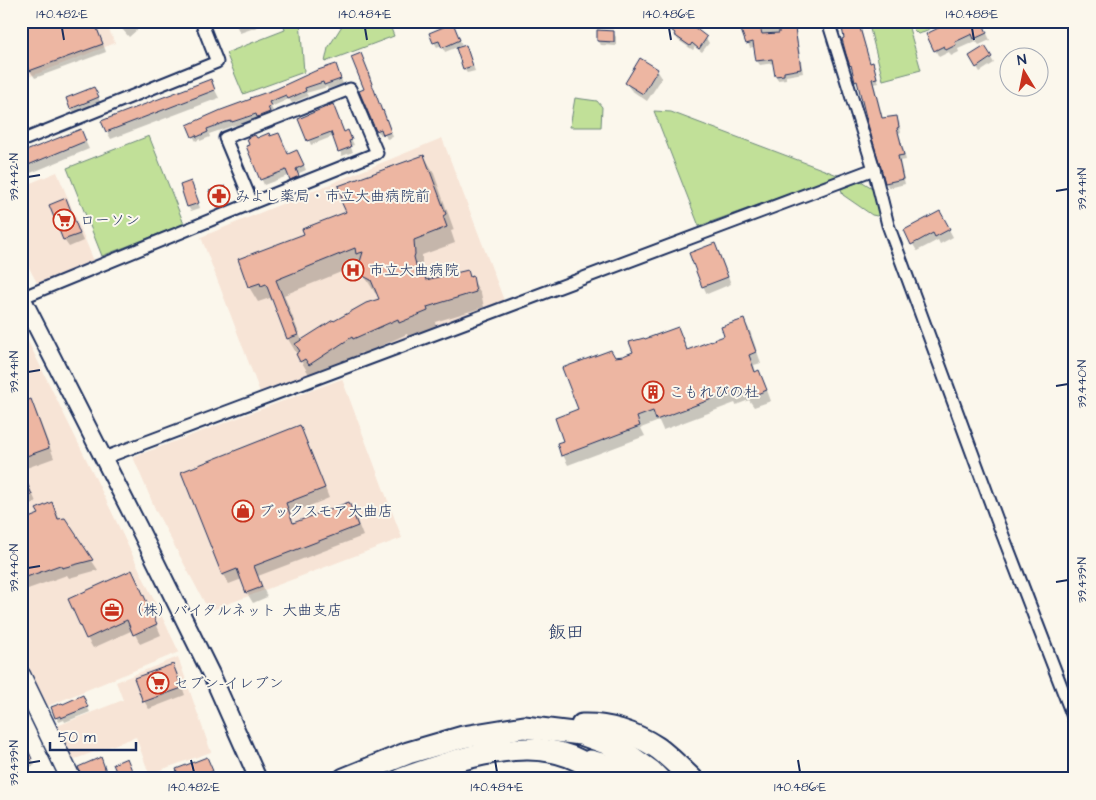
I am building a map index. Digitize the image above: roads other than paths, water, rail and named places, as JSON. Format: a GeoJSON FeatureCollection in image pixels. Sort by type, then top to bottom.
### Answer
{"type":"FeatureCollection","features":[{"type":"Feature","properties":{"kind":"highway"},"geometry":{"type":"LineString","coordinates":[[344,779],[408,753],[463,737],[524,727],[591,724],[625,731],[657,748],[692,779]]}},
{"type":"Feature","properties":{"kind":"highway"},"geometry":{"type":"LineString","coordinates":[[524,727],[581,734],[606,743],[626,753],[659,779]]}},
{"type":"Feature","properties":{"kind":"highway"},"geometry":{"type":"LineString","coordinates":[[402,779],[412,774],[474,755],[515,748],[548,750],[570,755],[609,766],[631,779]]}},
{"type":"Feature","properties":{"kind":"highway"},"geometry":{"type":"LineString","coordinates":[[570,755],[598,772],[604,779]]}},
{"type":"Feature","properties":{"kind":"main road"},"geometry":{"type":"LineString","coordinates":[[21,676],[71,779]]}},
{"type":"Feature","properties":{"kind":"street"},"geometry":{"type":"LineString","coordinates":[[21,142],[217,62],[201,21]]}},
{"type":"Feature","properties":{"kind":"street"},"geometry":{"type":"LineString","coordinates":[[828,21],[874,169],[888,225],[997,520],[1075,722]]}},
{"type":"Feature","properties":{"kind":"street"},"geometry":{"type":"LineString","coordinates":[[252,203],[225,138],[350,89],[377,153],[22,297],[214,680],[258,779]]}},
{"type":"Feature","properties":{"kind":"street"},"geometry":{"type":"LineString","coordinates":[[104,458],[874,169]]}},
{"type":"Feature","properties":{"kind":"place","name":"みよし薬局・市立大曲病院前"},"geometry":{"type":"Point","coordinates":[219,196]}},
{"type":"Feature","properties":{"kind":"place","name":"ローソン"},"geometry":{"type":"Point","coordinates":[64,220]}},
{"type":"Feature","properties":{"kind":"place","name":"市立大曲病院"},"geometry":{"type":"Point","coordinates":[353,270]}},
{"type":"Feature","properties":{"kind":"place","name":"こもれびの杜"},"geometry":{"type":"Point","coordinates":[653,392]}},
{"type":"Feature","properties":{"kind":"place","name":"ブックスモア大曲店"},"geometry":{"type":"Point","coordinates":[243,511]}},
{"type":"Feature","properties":{"kind":"place","name":"（株）バイタルネット 大曲支店"},"geometry":{"type":"Point","coordinates":[112,610]}},
{"type":"Feature","properties":{"kind":"place","name":"セブン-イレブン"},"geometry":{"type":"Point","coordinates":[158,683]}},
{"type":"Feature","properties":{"kind":"district","name":"飯田"},"geometry":{"type":"Point","coordinates":[566,632]}}]}
